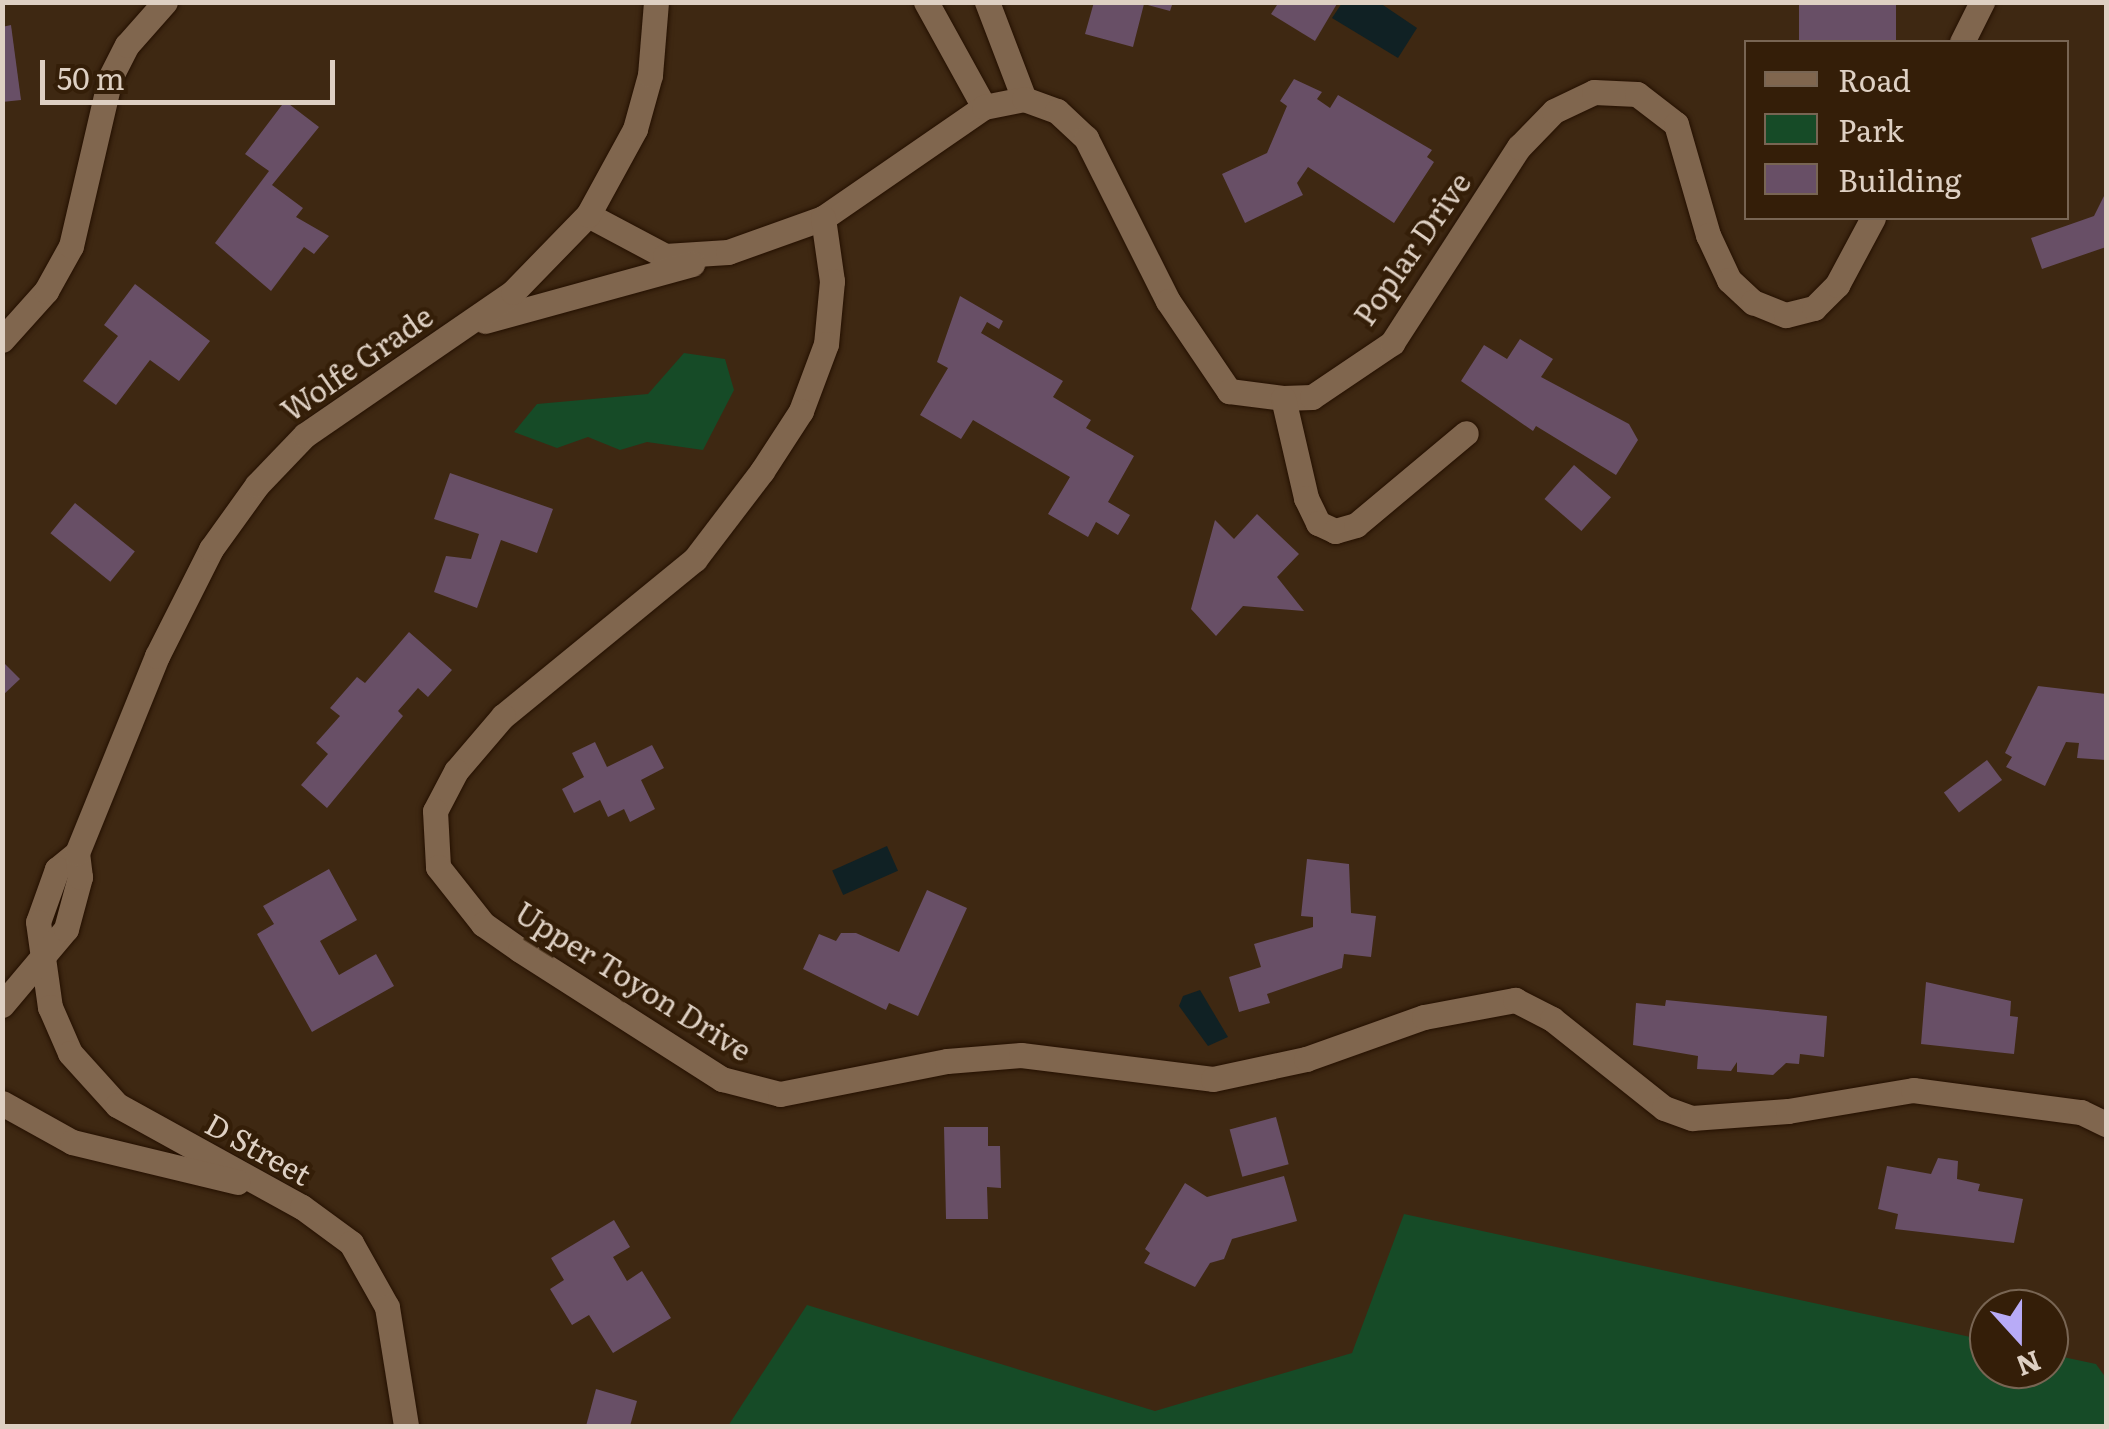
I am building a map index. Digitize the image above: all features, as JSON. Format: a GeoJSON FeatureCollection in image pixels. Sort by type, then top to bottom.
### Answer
{"type":"FeatureCollection","features":[{"type":"Feature","properties":{"kind":"street"},"geometry":{"type":"LineString","coordinates":[[2,340],[46,292],[71,246],[110,78],[127,46],[165,2]]}},
{"type":"Feature","properties":{"kind":"street","name":"Wolfe Grade"},"geometry":{"type":"LineString","coordinates":[[2,1005],[66,929],[80,878],[77,853],[177,612],[242,505],[304,435],[535,274],[588,215],[634,129],[652,61],[656,2]]}},
{"type":"Feature","properties":{"kind":"street"},"geometry":{"type":"LineString","coordinates":[[926,2],[984,107]]}},
{"type":"Feature","properties":{"kind":"street"},"geometry":{"type":"LineString","coordinates":[[457,331],[728,252],[822,218],[984,107],[1024,99],[987,2]]}},
{"type":"Feature","properties":{"kind":"street"},"geometry":{"type":"LineString","coordinates":[[1963,40],[1982,2]]}},
{"type":"Feature","properties":{"kind":"street","name":"Poplar Drive"},"geometry":{"type":"LineString","coordinates":[[1024,99],[1057,111],[1086,138],[1168,301],[1229,390],[1284,398],[1312,397],[1392,343],[1518,147],[1554,111],[1594,92],[1637,94],[1676,124],[1708,235],[1729,280],[1753,302],[1786,315],[1814,308],[1837,286],[1872,220]]}},
{"type":"Feature","properties":{"kind":"street"},"geometry":{"type":"LineString","coordinates":[[588,215],[665,256],[728,252]]}},
{"type":"Feature","properties":{"kind":"street","name":"Upper Toyon Drive"},"geometry":{"type":"LineString","coordinates":[[822,218],[832,281],[826,344],[801,412],[695,559],[502,716],[456,771],[435,811],[438,867],[483,924],[722,1079],[780,1094],[947,1061],[1022,1055],[1213,1080],[1306,1059],[1424,1017],[1515,1000],[1552,1019],[1664,1108],[1692,1118],[1788,1111],[1913,1090],[2082,1112],[2106,1124]]}},
{"type":"Feature","properties":{"kind":"street"},"geometry":{"type":"LineString","coordinates":[[1284,398],[1306,498],[1318,523],[1335,530],[1356,525],[1466,433]]}},
{"type":"Feature","properties":{"kind":"street","name":"D Street"},"geometry":{"type":"LineString","coordinates":[[44,952],[55,1021],[92,1084],[134,1116],[333,1228],[367,1262],[387,1307],[406,1426]]}},
{"type":"Feature","properties":{"kind":"street"},"geometry":{"type":"LineString","coordinates":[[2,1103],[72,1142],[270,1190]]}},
{"type":"Feature","properties":{"kind":"green space"},"geometry":{"type":"Polygon","coordinates":[[[684,353],[725,359],[734,390],[703,450],[647,442],[620,450],[588,437],[557,448],[514,432],[537,404],[648,394],[684,353]]]}},
{"type":"Feature","properties":{"kind":"green space"},"geometry":{"type":"Polygon","coordinates":[[[1404,1214],[1969,1337],[1969,1389],[2069,1389],[2069,1358],[2096,1364],[2106,1378],[2106,1426],[728,1426],[807,1305],[1155,1411],[1352,1353],[1404,1214]]]}},
{"type":"Feature","properties":{"kind":"shaded area"},"geometry":{"type":"Polygon","coordinates":[[[1342,3],[1380,3],[1417,28],[1398,58],[1332,18],[1342,3]]]}},
{"type":"Feature","properties":{"kind":"shaded area"},"geometry":{"type":"Polygon","coordinates":[[[887,846],[898,871],[843,895],[832,870],[887,846]]]}},
{"type":"Feature","properties":{"kind":"shaded area"},"geometry":{"type":"Polygon","coordinates":[[[1200,990],[1228,1037],[1208,1046],[1179,1006],[1183,996],[1200,990]]]}},
{"type":"Feature","properties":{"kind":"building"},"geometry":{"type":"Polygon","coordinates":[[[1094,2],[1173,2],[1170,11],[1144,4],[1133,47],[1085,34],[1094,2]]]}},
{"type":"Feature","properties":{"kind":"building"},"geometry":{"type":"Polygon","coordinates":[[[1279,2],[1338,2],[1315,41],[1271,14],[1279,2]]]}},
{"type":"Feature","properties":{"kind":"building"},"geometry":{"type":"Polygon","coordinates":[[[1799,2],[1896,2],[1896,40],[1799,40],[1799,2]]]}},
{"type":"Feature","properties":{"kind":"building"},"geometry":{"type":"Polygon","coordinates":[[[11,25],[21,100],[2,102],[2,27],[11,25]]]}},
{"type":"Feature","properties":{"kind":"building"},"geometry":{"type":"Polygon","coordinates":[[[1294,79],[1322,92],[1317,99],[1330,108],[1338,95],[1432,150],[1427,157],[1434,162],[1394,223],[1308,167],[1297,183],[1303,195],[1245,223],[1222,174],[1267,153],[1287,106],[1280,101],[1294,79]]]}},
{"type":"Feature","properties":{"kind":"building"},"geometry":{"type":"Polygon","coordinates":[[[285,101],[319,127],[272,185],[303,208],[296,217],[329,236],[314,254],[304,247],[271,291],[215,243],[269,171],[245,154],[285,101]]]}},
{"type":"Feature","properties":{"kind":"building"},"geometry":{"type":"Polygon","coordinates":[[[2106,192],[2106,247],[2042,269],[2031,238],[2094,216],[2106,192]]]}},
{"type":"Feature","properties":{"kind":"building"},"geometry":{"type":"Polygon","coordinates":[[[135,284],[210,341],[179,381],[150,360],[116,405],[83,381],[118,336],[104,325],[135,284]]]}},
{"type":"Feature","properties":{"kind":"building"},"geometry":{"type":"Polygon","coordinates":[[[960,296],[1003,321],[999,329],[987,322],[981,333],[1063,381],[1053,397],[1091,420],[1086,428],[1134,456],[1108,502],[1130,515],[1118,535],[1096,522],[1088,537],[1048,514],[1070,477],[973,420],[961,439],[920,415],[948,368],[937,362],[960,296]]]}},
{"type":"Feature","properties":{"kind":"building"},"geometry":{"type":"Polygon","coordinates":[[[1520,339],[1553,359],[1541,377],[1629,424],[1638,440],[1616,475],[1536,426],[1533,431],[1461,381],[1484,345],[1507,359],[1520,339]]]}},
{"type":"Feature","properties":{"kind":"building"},"geometry":{"type":"Polygon","coordinates":[[[1574,465],[1611,497],[1581,531],[1544,499],[1574,465]]]}},
{"type":"Feature","properties":{"kind":"building"},"geometry":{"type":"Polygon","coordinates":[[[450,473],[553,509],[537,553],[501,540],[477,608],[434,592],[446,556],[471,559],[479,534],[434,519],[450,473]]]}},
{"type":"Feature","properties":{"kind":"building"},"geometry":{"type":"Polygon","coordinates":[[[75,503],[135,551],[110,582],[50,533],[75,503]]]}},
{"type":"Feature","properties":{"kind":"building"},"geometry":{"type":"Polygon","coordinates":[[[1257,514],[1299,554],[1277,577],[1304,611],[1243,606],[1216,636],[1191,609],[1215,520],[1234,539],[1257,514]]]}},
{"type":"Feature","properties":{"kind":"building"},"geometry":{"type":"Polygon","coordinates":[[[409,632],[452,670],[428,697],[418,688],[398,711],[403,716],[327,808],[301,785],[328,754],[316,743],[340,716],[330,708],[357,677],[365,683],[409,632]]]}},
{"type":"Feature","properties":{"kind":"building"},"geometry":{"type":"Polygon","coordinates":[[[2,661],[20,679],[2,696],[2,661]]]}},
{"type":"Feature","properties":{"kind":"building"},"geometry":{"type":"Polygon","coordinates":[[[2038,686],[2106,694],[2106,760],[2077,758],[2079,743],[2066,742],[2045,786],[2006,767],[2012,757],[2005,753],[2038,686]]]}},
{"type":"Feature","properties":{"kind":"building"},"geometry":{"type":"Polygon","coordinates":[[[595,742],[607,767],[652,745],[664,768],[641,780],[655,809],[630,822],[624,809],[608,817],[600,800],[574,813],[562,789],[584,777],[572,753],[595,742]]]}},
{"type":"Feature","properties":{"kind":"building"},"geometry":{"type":"Polygon","coordinates":[[[1987,760],[2002,780],[1959,812],[1944,792],[1987,760]]]}},
{"type":"Feature","properties":{"kind":"building"},"geometry":{"type":"Polygon","coordinates":[[[1307,859],[1349,864],[1351,913],[1376,916],[1371,957],[1344,954],[1342,968],[1267,994],[1270,1003],[1239,1012],[1229,977],[1261,967],[1254,944],[1313,927],[1313,917],[1301,916],[1307,859]]]}},
{"type":"Feature","properties":{"kind":"building"},"geometry":{"type":"Polygon","coordinates":[[[329,869],[357,920],[320,941],[339,975],[376,954],[394,986],[312,1032],[257,934],[274,924],[263,906],[329,869]]]}},
{"type":"Feature","properties":{"kind":"building"},"geometry":{"type":"Polygon","coordinates":[[[927,890],[967,908],[918,1016],[889,1003],[886,1010],[803,969],[819,934],[836,941],[841,933],[856,933],[899,952],[927,890]]]}},
{"type":"Feature","properties":{"kind":"building"},"geometry":{"type":"Polygon","coordinates":[[[1926,982],[2011,1001],[2010,1016],[2018,1017],[2014,1054],[1921,1044],[1926,982]]]}},
{"type":"Feature","properties":{"kind":"building"},"geometry":{"type":"Polygon","coordinates":[[[1666,1000],[1827,1016],[1824,1057],[1800,1054],[1799,1064],[1786,1063],[1773,1075],[1737,1072],[1737,1062],[1731,1071],[1697,1069],[1698,1056],[1633,1045],[1636,1003],[1665,1006],[1666,1000]]]}},
{"type":"Feature","properties":{"kind":"building"},"geometry":{"type":"Polygon","coordinates":[[[1276,1117],[1289,1164],[1242,1177],[1230,1129],[1276,1117]]]}},
{"type":"Feature","properties":{"kind":"building"},"geometry":{"type":"Polygon","coordinates":[[[944,1127],[988,1127],[988,1146],[1000,1146],[1001,1188],[987,1187],[988,1219],[946,1219],[944,1127]]]}},
{"type":"Feature","properties":{"kind":"building"},"geometry":{"type":"Polygon","coordinates":[[[1938,1158],[1958,1161],[1957,1179],[1980,1184],[1978,1191],[2023,1199],[2014,1243],[1895,1229],[1898,1214],[1878,1209],[1887,1166],[1931,1174],[1938,1158]]]}},
{"type":"Feature","properties":{"kind":"building"},"geometry":{"type":"Polygon","coordinates":[[[1284,1176],[1297,1221],[1232,1239],[1224,1259],[1210,1263],[1195,1287],[1144,1263],[1150,1253],[1145,1249],[1185,1183],[1207,1197],[1284,1176]]]}},
{"type":"Feature","properties":{"kind":"building"},"geometry":{"type":"Polygon","coordinates":[[[614,1220],[630,1247],[613,1257],[627,1281],[642,1271],[671,1318],[613,1353],[589,1315],[572,1325],[550,1289],[564,1280],[551,1258],[614,1220]]]}},
{"type":"Feature","properties":{"kind":"building"},"geometry":{"type":"Polygon","coordinates":[[[596,1389],[637,1401],[630,1426],[586,1426],[596,1389]]]}}]}
